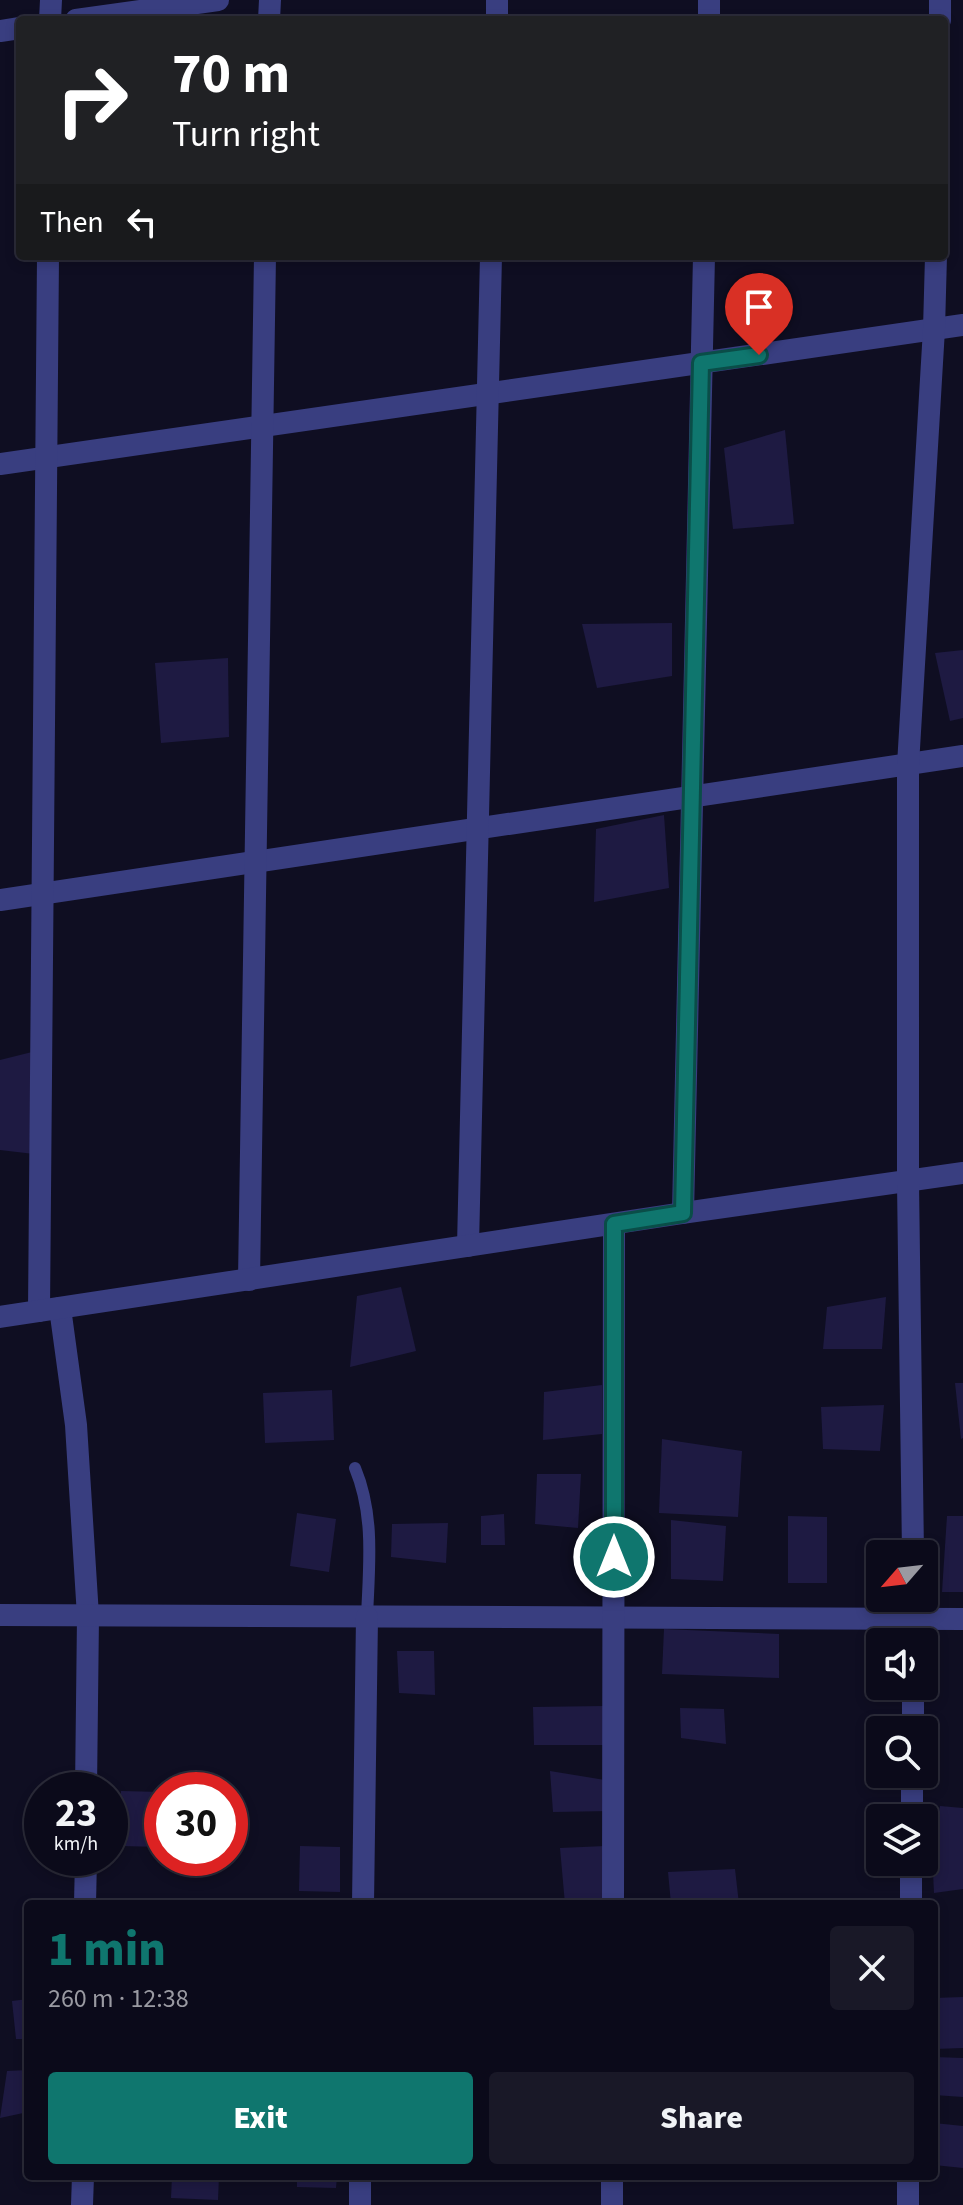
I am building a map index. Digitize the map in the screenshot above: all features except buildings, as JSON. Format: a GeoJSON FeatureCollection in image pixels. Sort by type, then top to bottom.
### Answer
{"type":"FeatureCollection","features":[{"type":"Feature","properties":{"kind":"street"},"geometry":{"type":"LineString","coordinates":[[104,16],[218,0]]}},
{"type":"Feature","properties":{"kind":"street"},"geometry":{"type":"LineString","coordinates":[[48,260],[43,894],[49,1310],[76,1425],[88,1616],[86,1772]]}},
{"type":"Feature","properties":{"kind":"street"},"geometry":{"type":"LineString","coordinates":[[249,1280],[265,260]]}},
{"type":"Feature","properties":{"kind":"street"},"geometry":{"type":"LineString","coordinates":[[468,1246],[491,260]]}},
{"type":"Feature","properties":{"kind":"street"},"geometry":{"type":"LineString","coordinates":[[683,1213],[704,260]]}},
{"type":"Feature","properties":{"kind":"street"},"geometry":{"type":"LineString","coordinates":[[913,1540],[908,1183],[908,765],[936,260]]}},
{"type":"Feature","properties":{"kind":"street"},"geometry":{"type":"LineString","coordinates":[[0,464],[963,325]]}},
{"type":"Feature","properties":{"kind":"street"},"geometry":{"type":"LineString","coordinates":[[0,900],[963,756]]}},
{"type":"Feature","properties":{"kind":"street"},"geometry":{"type":"LineString","coordinates":[[0,1317],[963,1173]]}},
{"type":"Feature","properties":{"kind":"street"},"geometry":{"type":"LineString","coordinates":[[613,1900],[614,1224]]}},
{"type":"Feature","properties":{"kind":"street"},"geometry":{"type":"LineString","coordinates":[[0,1615],[614,1618],[866,1610]]}},
{"type":"Feature","properties":{"kind":"street"},"geometry":{"type":"LineString","coordinates":[[929,1612],[963,1619]]}},
{"type":"Feature","properties":{"kind":"street"},"geometry":{"type":"LineString","coordinates":[[363,1900],[367,1617]]}},
{"type":"Feature","properties":{"kind":"street"},"geometry":{"type":"LineString","coordinates":[[85,1900],[86,1876]]}},
{"type":"Feature","properties":{"kind":"street"},"geometry":{"type":"LineString","coordinates":[[911,1876],[911,1900]]}},
{"type":"Feature","properties":{"kind":"street"},"geometry":{"type":"LineString","coordinates":[[82,2205],[83,2180]]}},
{"type":"Feature","properties":{"kind":"street"},"geometry":{"type":"LineString","coordinates":[[360,2180],[360,2205]]}},
{"type":"Feature","properties":{"kind":"street"},"geometry":{"type":"LineString","coordinates":[[612,2180],[612,2205]]}},
{"type":"Feature","properties":{"kind":"street"},"geometry":{"type":"LineString","coordinates":[[908,2180],[908,2205]]}},
{"type":"Feature","properties":{"kind":"lane"},"geometry":{"type":"LineString","coordinates":[[355,1468],[364,1490],[370,1530],[367,1617]]}},
{"type":"Feature","properties":{"kind":"route"},"geometry":{"type":"LineString","coordinates":[[614,1557],[614,1224],[683,1213],[701,363],[759,355]]}}]}
